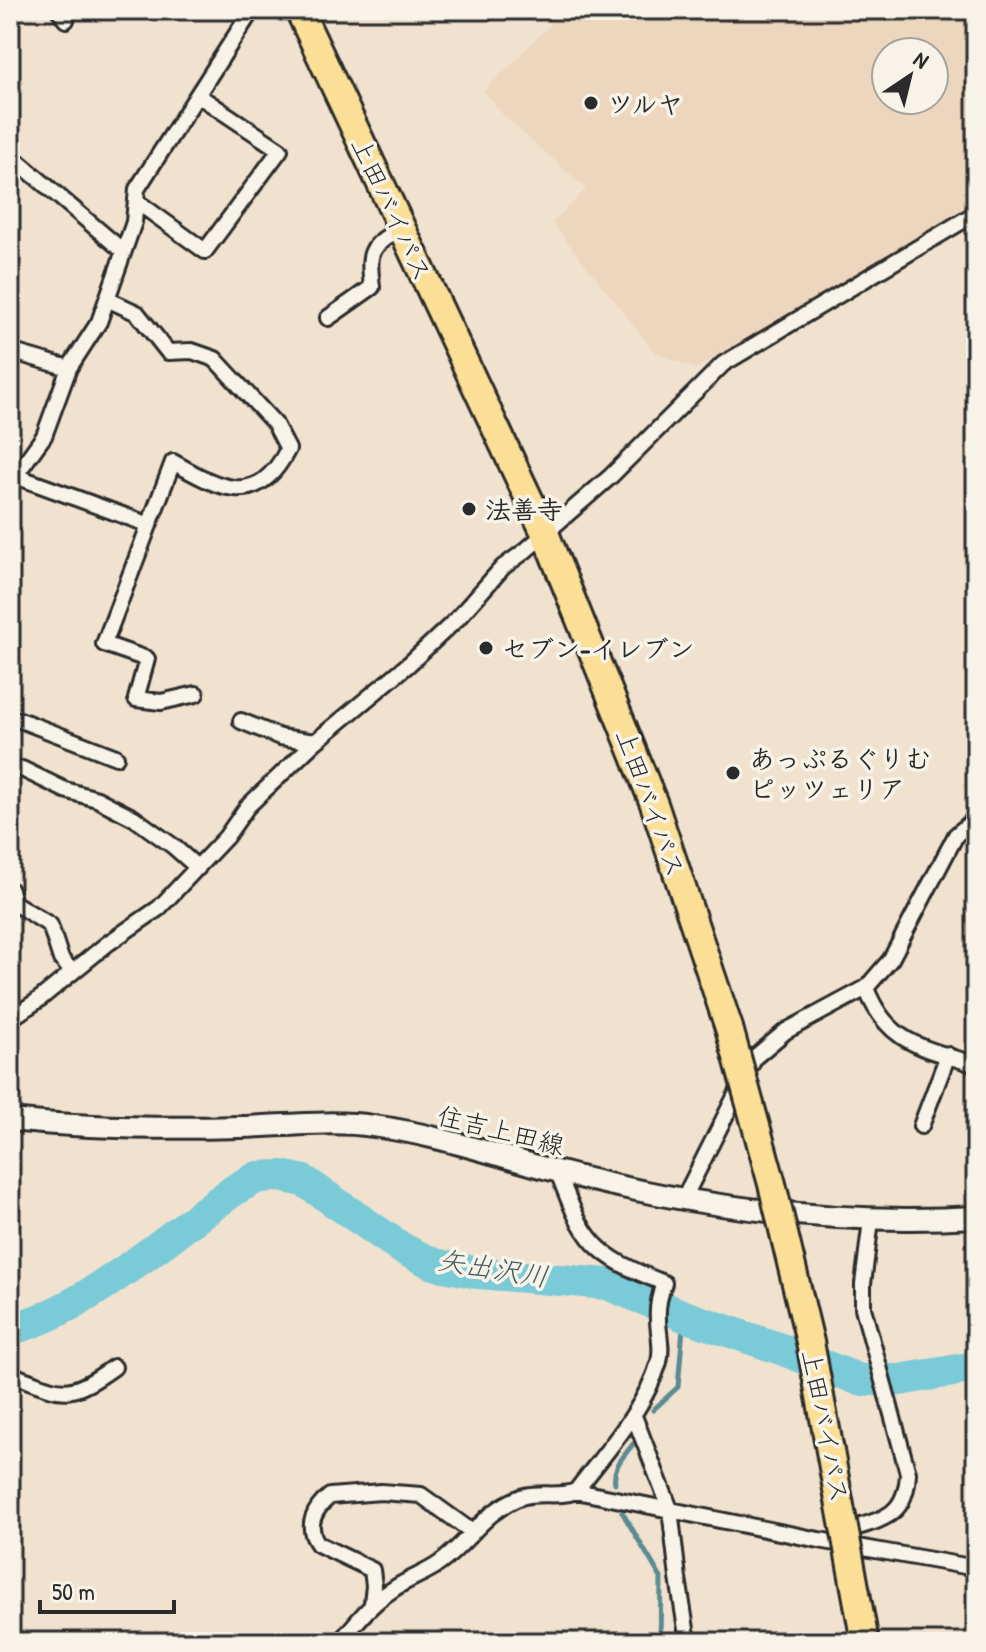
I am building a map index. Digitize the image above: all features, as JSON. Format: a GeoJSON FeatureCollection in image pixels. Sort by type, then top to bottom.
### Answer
{"type":"FeatureCollection","features":[{"type":"Feature","properties":{"kind":"highway","name":"上田バイパス"},"geometry":{"type":"LineString","coordinates":[[299,10],[545,533],[654,804],[729,1028],[772,1184],[827,1424],[865,1642]]}},
{"type":"Feature","properties":{"kind":"main road","name":"住吉上田線"},"geometry":{"type":"LineString","coordinates":[[10,1120],[59,1125],[372,1125],[558,1172],[684,1198],[871,1220],[976,1217]]}},
{"type":"Feature","properties":{"kind":"street"},"geometry":{"type":"LineString","coordinates":[[147,524],[12,477],[44,436],[69,368],[99,322],[109,300],[134,222],[137,189],[252,10]]}},
{"type":"Feature","properties":{"kind":"street"},"geometry":{"type":"LineString","coordinates":[[136,201],[205,251],[280,150],[199,96]]}},
{"type":"Feature","properties":{"kind":"street"},"geometry":{"type":"LineString","coordinates":[[10,163],[16,160],[123,251]]}},
{"type":"Feature","properties":{"kind":"street"},"geometry":{"type":"LineString","coordinates":[[10,1019],[159,908],[198,868],[247,807],[315,742],[409,664],[457,619],[503,567],[611,476],[723,364],[976,213]]}},
{"type":"Feature","properties":{"kind":"street"},"geometry":{"type":"LineString","coordinates":[[328,318],[372,287],[370,254],[375,244],[401,228]]}},
{"type":"Feature","properties":{"kind":"street"},"geometry":{"type":"LineString","coordinates":[[109,300],[137,313],[168,352],[192,351],[215,359],[275,424],[288,449],[278,467],[251,487],[234,490],[203,479],[173,462],[147,524],[104,644],[147,659],[136,699],[161,702],[196,694]]}},
{"type":"Feature","properties":{"kind":"street"},"geometry":{"type":"LineString","coordinates":[[10,351],[69,368]]}},
{"type":"Feature","properties":{"kind":"street"},"geometry":{"type":"LineString","coordinates":[[10,720],[20,720],[116,757]]}},
{"type":"Feature","properties":{"kind":"street"},"geometry":{"type":"LineString","coordinates":[[241,721],[280,737],[315,742]]}},
{"type":"Feature","properties":{"kind":"street"},"geometry":{"type":"LineString","coordinates":[[22,769],[65,790],[97,799],[134,818],[198,868]]}},
{"type":"Feature","properties":{"kind":"street"},"geometry":{"type":"LineString","coordinates":[[684,1198],[755,1057],[786,1031],[866,988],[891,959],[956,835],[976,818]]}},
{"type":"Feature","properties":{"kind":"street"},"geometry":{"type":"LineString","coordinates":[[10,890],[14,903],[50,925],[61,959],[72,971]]}},
{"type":"Feature","properties":{"kind":"street"},"geometry":{"type":"LineString","coordinates":[[866,988],[874,1008],[894,1033],[976,1065]]}},
{"type":"Feature","properties":{"kind":"street"},"geometry":{"type":"LineString","coordinates":[[921,1126],[948,1055]]}},
{"type":"Feature","properties":{"kind":"street"},"geometry":{"type":"LineString","coordinates":[[558,1172],[582,1230],[600,1251],[622,1267],[664,1283],[658,1320],[661,1336],[659,1360],[634,1416],[576,1491]]}},
{"type":"Feature","properties":{"kind":"street"},"geometry":{"type":"LineString","coordinates":[[819,1540],[888,1516],[904,1502],[908,1473],[863,1308],[871,1220]]}},
{"type":"Feature","properties":{"kind":"street"},"geometry":{"type":"LineString","coordinates":[[10,1374],[70,1392],[82,1389],[114,1367]]}},
{"type":"Feature","properties":{"kind":"street"},"geometry":{"type":"LineString","coordinates":[[634,1416],[670,1509],[688,1642]]}},
{"type":"Feature","properties":{"kind":"street"},"geometry":{"type":"LineString","coordinates":[[340,1642],[372,1603],[443,1561],[495,1510],[537,1493],[568,1494],[576,1491],[976,1568]]}},
{"type":"Feature","properties":{"kind":"street"},"geometry":{"type":"LineString","coordinates":[[372,1603],[372,1570],[318,1544],[314,1538],[311,1529],[315,1512],[330,1496],[381,1492],[421,1495],[471,1531]]}},
{"type":"Feature","properties":{"kind":"shaded area"},"geometry":{"type":"Polygon","coordinates":[[[542,10],[976,10],[976,203],[695,369],[655,352],[552,223],[586,189],[504,116],[484,91],[551,24],[542,10]]]}},
{"type":"Feature","properties":{"kind":"waterway","name":"矢出沢川"},"geometry":{"type":"LineString","coordinates":[[10,1329],[39,1320],[99,1288],[239,1187],[258,1177],[281,1176],[304,1181],[403,1249],[434,1264],[478,1273],[607,1284],[684,1316],[860,1380],[899,1380],[976,1367]]}},
{"type":"Feature","properties":{"kind":"waterway"},"geometry":{"type":"LineString","coordinates":[[653,1410],[678,1387],[684,1316]]}},
{"type":"Feature","properties":{"kind":"waterway"},"geometry":{"type":"LineString","coordinates":[[615,1483],[617,1467],[633,1444]]}},
{"type":"Feature","properties":{"kind":"waterway"},"geometry":{"type":"LineString","coordinates":[[622,1512],[661,1578],[660,1642]]}},
{"type":"Feature","properties":{"kind":"place","name":"ツルヤ"},"geometry":{"type":"Point","coordinates":[591,103]}},
{"type":"Feature","properties":{"kind":"place","name":"法善寺"},"geometry":{"type":"Point","coordinates":[469,509]}},
{"type":"Feature","properties":{"kind":"place","name":"セブン-イレブン"},"geometry":{"type":"Point","coordinates":[486,648]}},
{"type":"Feature","properties":{"kind":"place","name":"あっぷるぐりむ ピッツェリア"},"geometry":{"type":"Point","coordinates":[733,773]}}]}
